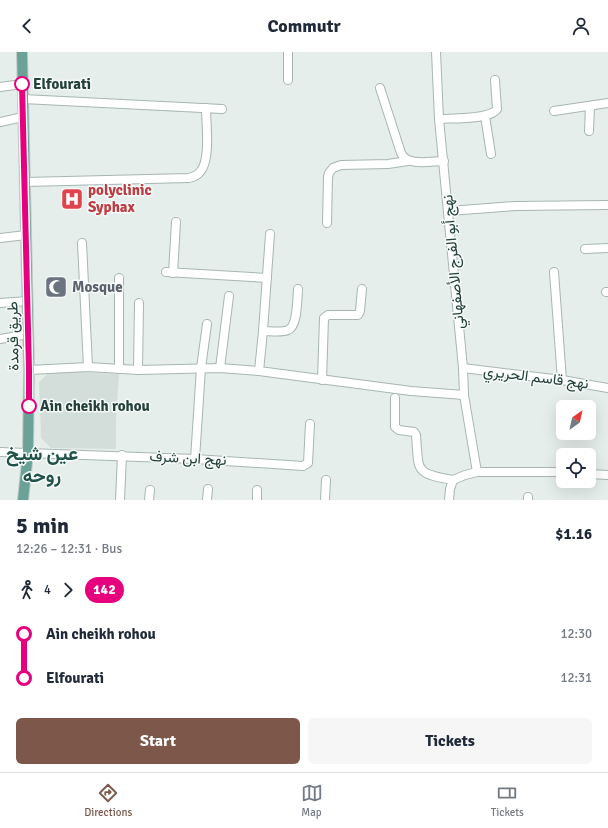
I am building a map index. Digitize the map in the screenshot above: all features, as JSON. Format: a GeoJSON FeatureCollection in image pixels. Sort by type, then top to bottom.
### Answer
{"type":"FeatureCollection","features":[{"type":"Feature","properties":{"kind":"main road","name":"طريق قرمدة"},"geometry":{"type":"LineString","coordinates":[[22,52],[29,370],[28,453],[24,500]]}},
{"type":"Feature","properties":{"kind":"street"},"geometry":{"type":"LineString","coordinates":[[288,52],[288,80]]}},
{"type":"Feature","properties":{"kind":"street","name":"نهج أبو الفرج الأصفهاني"},"geometry":{"type":"LineString","coordinates":[[436,52],[439,119],[449,211],[464,395],[477,472]]}},
{"type":"Feature","properties":{"kind":"street"},"geometry":{"type":"LineString","coordinates":[[439,119],[485,116],[495,112],[497,109],[495,80]]}},
{"type":"Feature","properties":{"kind":"street"},"geometry":{"type":"LineString","coordinates":[[0,87],[22,84]]}},
{"type":"Feature","properties":{"kind":"street"},"geometry":{"type":"LineString","coordinates":[[380,88],[401,153],[408,161]]}},
{"type":"Feature","properties":{"kind":"street"},"geometry":{"type":"LineString","coordinates":[[23,99],[222,109]]}},
{"type":"Feature","properties":{"kind":"street"},"geometry":{"type":"LineString","coordinates":[[554,111],[608,103]]}},
{"type":"Feature","properties":{"kind":"street"},"geometry":{"type":"LineString","coordinates":[[589,131],[590,106]]}},
{"type":"Feature","properties":{"kind":"street"},"geometry":{"type":"LineString","coordinates":[[24,182],[189,178],[196,176],[201,172],[206,158],[206,108]]}},
{"type":"Feature","properties":{"kind":"street"},"geometry":{"type":"LineString","coordinates":[[485,116],[491,154]]}},
{"type":"Feature","properties":{"kind":"street"},"geometry":{"type":"LineString","coordinates":[[0,122],[23,117]]}},
{"type":"Feature","properties":{"kind":"street"},"geometry":{"type":"LineString","coordinates":[[327,223],[328,177],[333,168],[341,165],[388,164],[408,161],[444,161]]}},
{"type":"Feature","properties":{"kind":"street"},"geometry":{"type":"LineString","coordinates":[[449,211],[515,206],[608,205]]}},
{"type":"Feature","properties":{"kind":"street"},"geometry":{"type":"LineString","coordinates":[[176,222],[170,273],[267,278]]}},
{"type":"Feature","properties":{"kind":"street"},"geometry":{"type":"LineString","coordinates":[[259,371],[270,234]]}},
{"type":"Feature","properties":{"kind":"street"},"geometry":{"type":"LineString","coordinates":[[0,238],[26,235]]}},
{"type":"Feature","properties":{"kind":"street"},"geometry":{"type":"LineString","coordinates":[[82,243],[88,367]]}},
{"type":"Feature","properties":{"kind":"street"},"geometry":{"type":"LineString","coordinates":[[585,249],[608,248]]}},
{"type":"Feature","properties":{"kind":"street"},"geometry":{"type":"LineString","coordinates":[[554,272],[562,380]]}},
{"type":"Feature","properties":{"kind":"street"},"geometry":{"type":"LineString","coordinates":[[119,278],[119,369]]}},
{"type":"Feature","properties":{"kind":"street"},"geometry":{"type":"LineString","coordinates":[[263,331],[290,330],[295,322],[298,289]]}},
{"type":"Feature","properties":{"kind":"street"},"geometry":{"type":"LineString","coordinates":[[322,380],[324,318],[328,315],[358,315],[360,310],[362,289]]}},
{"type":"Feature","properties":{"kind":"street"},"geometry":{"type":"LineString","coordinates":[[220,368],[229,296]]}},
{"type":"Feature","properties":{"kind":"street"},"geometry":{"type":"LineString","coordinates":[[0,303],[28,301]]}},
{"type":"Feature","properties":{"kind":"street"},"geometry":{"type":"LineString","coordinates":[[138,303],[138,370]]}},
{"type":"Feature","properties":{"kind":"street"},"geometry":{"type":"LineString","coordinates":[[195,459],[201,368],[207,324]]}},
{"type":"Feature","properties":{"kind":"street"},"geometry":{"type":"LineString","coordinates":[[0,338],[28,334]]}},
{"type":"Feature","properties":{"kind":"street"},"geometry":{"type":"LineString","coordinates":[[29,370],[88,367],[138,370],[220,368],[259,371],[410,391],[464,395]]}},
{"type":"Feature","properties":{"kind":"street","name":"نهج قاسم الحريري"},"geometry":{"type":"LineString","coordinates":[[463,368],[562,380],[608,388]]}},
{"type":"Feature","properties":{"kind":"street"},"geometry":{"type":"LineString","coordinates":[[395,398],[395,427],[399,430],[414,432],[416,435],[418,463],[423,472],[432,476],[453,480],[477,472],[556,472]]}},
{"type":"Feature","properties":{"kind":"street","name":"نهج ابن شرف"},"geometry":{"type":"LineString","coordinates":[[0,452],[195,459],[303,466],[308,464],[310,424]]}},
{"type":"Feature","properties":{"kind":"street"},"geometry":{"type":"LineString","coordinates":[[120,500],[122,456]]}},
{"type":"Feature","properties":{"kind":"street"},"geometry":{"type":"LineString","coordinates":[[596,474],[608,475]]}},
{"type":"Feature","properties":{"kind":"street"},"geometry":{"type":"LineString","coordinates":[[325,500],[326,480]]}},
{"type":"Feature","properties":{"kind":"street"},"geometry":{"type":"LineString","coordinates":[[449,500],[453,480]]}},
{"type":"Feature","properties":{"kind":"street"},"geometry":{"type":"LineString","coordinates":[[207,500],[208,489]]}},
{"type":"Feature","properties":{"kind":"street"},"geometry":{"type":"LineString","coordinates":[[149,500],[150,490]]}},
{"type":"Feature","properties":{"kind":"street"},"geometry":{"type":"LineString","coordinates":[[257,490],[257,500]]}},
{"type":"Feature","properties":{"kind":"shaded area"},"geometry":{"type":"Polygon","coordinates":[[[51,371],[119,374],[116,449],[51,448],[41,438],[39,382],[51,371]]]}},
{"type":"Feature","properties":{"kind":"bus line","name":"142"},"geometry":{"type":"LineString","coordinates":[[22,84],[29,406]]}},
{"type":"Feature","properties":{"kind":"place","name":"Elfourati"},"geometry":{"type":"Point","coordinates":[22,84]}},
{"type":"Feature","properties":{"kind":"place","name":"polyclinic Syphax"},"geometry":{"type":"Point","coordinates":[72,199]}},
{"type":"Feature","properties":{"kind":"place","name":"Mosque"},"geometry":{"type":"Point","coordinates":[56,287]}},
{"type":"Feature","properties":{"kind":"place","name":"Ain cheikh rohou"},"geometry":{"type":"Point","coordinates":[29,406]}},
{"type":"Feature","properties":{"kind":"district","name":"عين شيخ روحه"},"geometry":{"type":"Point","coordinates":[42,465]}}]}
